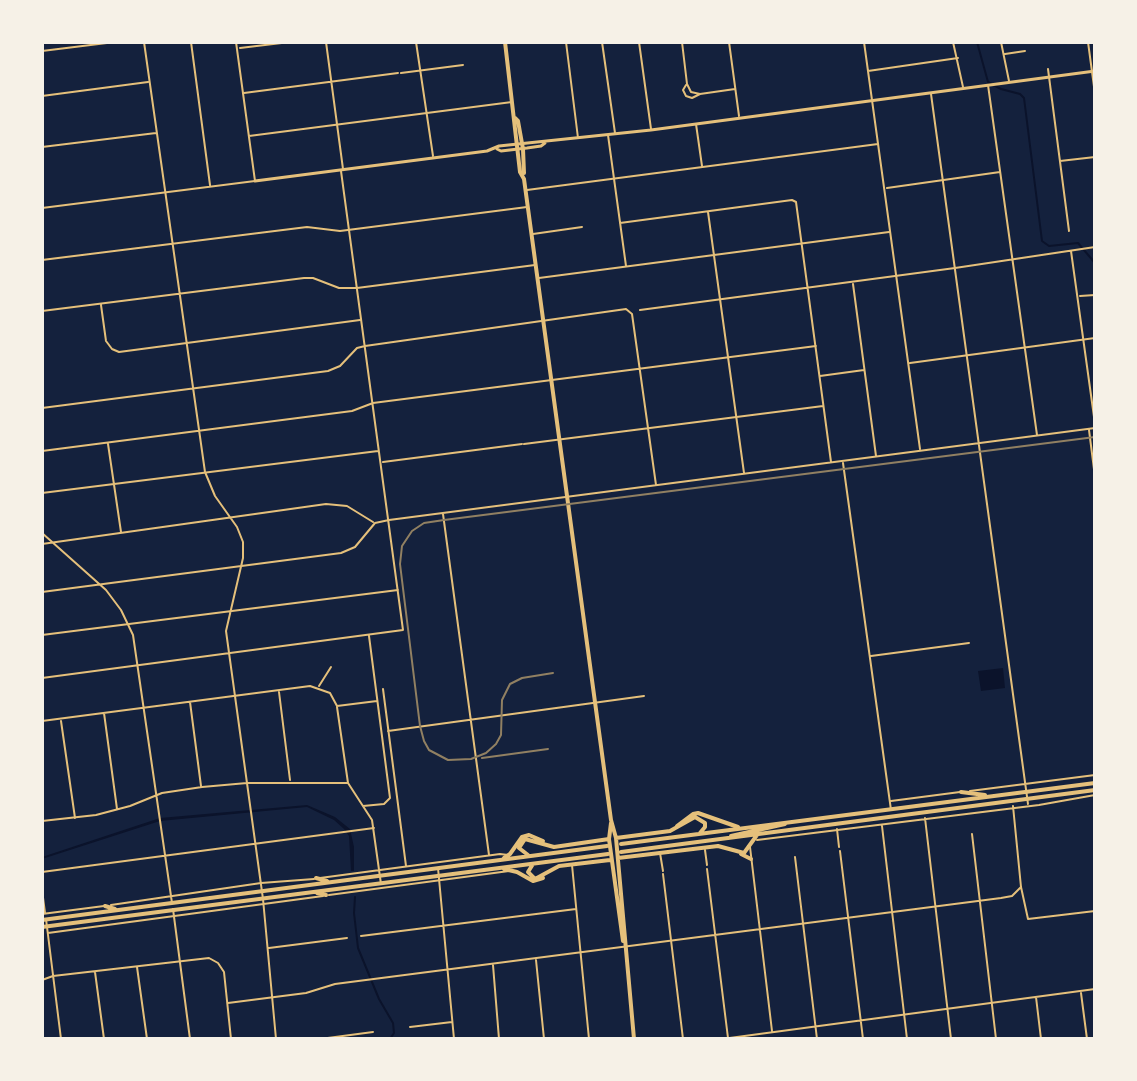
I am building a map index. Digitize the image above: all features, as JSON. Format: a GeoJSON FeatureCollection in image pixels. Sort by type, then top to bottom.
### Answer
{"type":"FeatureCollection","features":[{"type":"Feature","properties":{"kind":"main road"},"geometry":{"type":"LineString","coordinates":[[505,42],[526,171],[523,174],[611,820],[616,838],[624,947]]}},
{"type":"Feature","properties":{"kind":"main road"},"geometry":{"type":"LineString","coordinates":[[621,844],[1026,791],[1095,790]]}},
{"type":"Feature","properties":{"kind":"main road"},"geometry":{"type":"LineString","coordinates":[[621,852],[892,819],[995,803],[1028,802],[1095,790]]}},
{"type":"Feature","properties":{"kind":"main road"},"geometry":{"type":"LineString","coordinates":[[961,792],[996,795]]}},
{"type":"Feature","properties":{"kind":"main road"},"geometry":{"type":"LineString","coordinates":[[991,809],[995,803]]}},
{"type":"Feature","properties":{"kind":"main road"},"geometry":{"type":"LineString","coordinates":[[961,808],[969,813]]}},
{"type":"Feature","properties":{"kind":"main road"},"geometry":{"type":"LineString","coordinates":[[670,831],[698,813],[744,828]]}},
{"type":"Feature","properties":{"kind":"main road"},"geometry":{"type":"LineString","coordinates":[[616,838],[670,831],[695,817],[705,823],[698,834]]}},
{"type":"Feature","properties":{"kind":"main road"},"geometry":{"type":"LineString","coordinates":[[611,820],[611,859],[634,1039]]}},
{"type":"Feature","properties":{"kind":"main road"},"geometry":{"type":"LineString","coordinates":[[721,839],[742,832],[776,828],[789,822]]}},
{"type":"Feature","properties":{"kind":"main road"},"geometry":{"type":"LineString","coordinates":[[739,853],[746,852],[749,842],[759,834]]}},
{"type":"Feature","properties":{"kind":"main road"},"geometry":{"type":"LineString","coordinates":[[500,860],[508,856],[519,839],[526,836],[560,846]]}},
{"type":"Feature","properties":{"kind":"main road"},"geometry":{"type":"LineString","coordinates":[[738,837],[749,842]]}},
{"type":"Feature","properties":{"kind":"main road"},"geometry":{"type":"LineString","coordinates":[[530,856],[519,848],[525,839],[560,846],[609,839]]}},
{"type":"Feature","properties":{"kind":"main road"},"geometry":{"type":"LineString","coordinates":[[44,917],[607,846]]}},
{"type":"Feature","properties":{"kind":"main road"},"geometry":{"type":"LineString","coordinates":[[618,858],[722,846],[751,859]]}},
{"type":"Feature","properties":{"kind":"main road"},"geometry":{"type":"LineString","coordinates":[[44,927],[174,913],[206,906],[263,901],[361,885],[382,886],[608,854]]}},
{"type":"Feature","properties":{"kind":"main road"},"geometry":{"type":"LineString","coordinates":[[535,863],[528,871],[533,878],[538,878],[555,867],[611,859]]}},
{"type":"Feature","properties":{"kind":"main road"},"geometry":{"type":"LineString","coordinates":[[497,868],[536,881],[555,867]]}},
{"type":"Feature","properties":{"kind":"main road"},"geometry":{"type":"LineString","coordinates":[[316,878],[333,881]]}},
{"type":"Feature","properties":{"kind":"main road"},"geometry":{"type":"LineString","coordinates":[[217,889],[220,896]]}},
{"type":"Feature","properties":{"kind":"main road"},"geometry":{"type":"LineString","coordinates":[[310,892],[326,895]]}},
{"type":"Feature","properties":{"kind":"main road"},"geometry":{"type":"LineString","coordinates":[[105,906],[121,909]]}},
{"type":"Feature","properties":{"kind":"main road"},"geometry":{"type":"LineString","coordinates":[[206,906],[223,909]]}},
{"type":"Feature","properties":{"kind":"main road"},"geometry":{"type":"LineString","coordinates":[[101,920],[102,927]]}},
{"type":"Feature","properties":{"kind":"street"},"geometry":{"type":"LineString","coordinates":[[42,51],[115,42]]}},
{"type":"Feature","properties":{"kind":"street"},"geometry":{"type":"LineString","coordinates":[[144,42],[205,472],[215,496],[243,542],[242,566],[226,631],[262,891],[276,1039]]}},
{"type":"Feature","properties":{"kind":"street"},"geometry":{"type":"LineString","coordinates":[[191,42],[210,186]]}},
{"type":"Feature","properties":{"kind":"street"},"geometry":{"type":"LineString","coordinates":[[236,42],[255,181]]}},
{"type":"Feature","properties":{"kind":"street"},"geometry":{"type":"LineString","coordinates":[[237,49],[290,42]]}},
{"type":"Feature","properties":{"kind":"street"},"geometry":{"type":"LineString","coordinates":[[42,678],[403,630],[326,42]]}},
{"type":"Feature","properties":{"kind":"street"},"geometry":{"type":"LineString","coordinates":[[416,42],[433,158]]}},
{"type":"Feature","properties":{"kind":"street"},"geometry":{"type":"LineString","coordinates":[[576,42],[566,43],[579,139]]}},
{"type":"Feature","properties":{"kind":"street"},"geometry":{"type":"LineString","coordinates":[[602,42],[615,135]]}},
{"type":"Feature","properties":{"kind":"street"},"geometry":{"type":"LineString","coordinates":[[639,42],[651,130]]}},
{"type":"Feature","properties":{"kind":"street"},"geometry":{"type":"LineString","coordinates":[[682,42],[687,84],[691,92],[700,94]]}},
{"type":"Feature","properties":{"kind":"street"},"geometry":{"type":"LineString","coordinates":[[729,42],[739,118]]}},
{"type":"Feature","properties":{"kind":"street"},"geometry":{"type":"LineString","coordinates":[[864,42],[920,452]]}},
{"type":"Feature","properties":{"kind":"street"},"geometry":{"type":"LineString","coordinates":[[953,42],[963,88]]}},
{"type":"Feature","properties":{"kind":"street"},"geometry":{"type":"LineString","coordinates":[[1001,42],[1009,82]]}},
{"type":"Feature","properties":{"kind":"street"},"geometry":{"type":"LineString","coordinates":[[1088,42],[1095,94]]}},
{"type":"Feature","properties":{"kind":"street"},"geometry":{"type":"LineString","coordinates":[[1004,54],[1025,51]]}},
{"type":"Feature","properties":{"kind":"street"},"geometry":{"type":"LineString","coordinates":[[868,71],[958,58]]}},
{"type":"Feature","properties":{"kind":"street"},"geometry":{"type":"LineString","coordinates":[[243,93],[463,65]]}},
{"type":"Feature","properties":{"kind":"street"},"geometry":{"type":"LineString","coordinates":[[1048,69],[1069,231]]}},
{"type":"Feature","properties":{"kind":"street"},"geometry":{"type":"LineString","coordinates":[[42,208],[497,149],[501,151],[1094,71]]}},
{"type":"Feature","properties":{"kind":"street"},"geometry":{"type":"LineString","coordinates":[[42,96],[150,82]]}},
{"type":"Feature","properties":{"kind":"street"},"geometry":{"type":"LineString","coordinates":[[687,84],[683,87],[686,96],[692,98],[735,89]]}},
{"type":"Feature","properties":{"kind":"street"},"geometry":{"type":"LineString","coordinates":[[989,85],[1037,436]]}},
{"type":"Feature","properties":{"kind":"street"},"geometry":{"type":"LineString","coordinates":[[772,1032],[749,842],[892,819],[969,813],[1028,802],[931,92]]}},
{"type":"Feature","properties":{"kind":"street"},"geometry":{"type":"LineString","coordinates":[[249,136],[513,102]]}},
{"type":"Feature","properties":{"kind":"street"},"geometry":{"type":"LineString","coordinates":[[696,123],[702,167]]}},
{"type":"Feature","properties":{"kind":"street"},"geometry":{"type":"LineString","coordinates":[[42,147],[156,133]]}},
{"type":"Feature","properties":{"kind":"street"},"geometry":{"type":"LineString","coordinates":[[608,135],[626,267]]}},
{"type":"Feature","properties":{"kind":"street"},"geometry":{"type":"LineString","coordinates":[[526,190],[879,144]]}},
{"type":"Feature","properties":{"kind":"street"},"geometry":{"type":"LineString","coordinates":[[1060,161],[1095,157]]}},
{"type":"Feature","properties":{"kind":"street"},"geometry":{"type":"LineString","coordinates":[[885,188],[1001,172]]}},
{"type":"Feature","properties":{"kind":"street"},"geometry":{"type":"LineString","coordinates":[[620,223],[792,200],[796,202],[832,464]]}},
{"type":"Feature","properties":{"kind":"street"},"geometry":{"type":"LineString","coordinates":[[42,260],[307,227],[349,230],[528,207]]}},
{"type":"Feature","properties":{"kind":"street"},"geometry":{"type":"LineString","coordinates":[[708,212],[745,475]]}},
{"type":"Feature","properties":{"kind":"street"},"geometry":{"type":"LineString","coordinates":[[532,234],[582,227]]}},
{"type":"Feature","properties":{"kind":"street"},"geometry":{"type":"LineString","coordinates":[[538,278],[890,232]]}},
{"type":"Feature","properties":{"kind":"street"},"geometry":{"type":"LineString","coordinates":[[640,310],[1095,247]]}},
{"type":"Feature","properties":{"kind":"street"},"geometry":{"type":"LineString","coordinates":[[42,592],[350,550],[375,523],[389,520],[1089,429],[1095,426],[1071,250]]}},
{"type":"Feature","properties":{"kind":"street"},"geometry":{"type":"LineString","coordinates":[[42,311],[304,278],[313,278],[339,288],[357,288],[536,265]]}},
{"type":"Feature","properties":{"kind":"street"},"geometry":{"type":"LineString","coordinates":[[852,282],[876,457]]}},
{"type":"Feature","properties":{"kind":"street"},"geometry":{"type":"LineString","coordinates":[[1078,296],[1095,295]]}},
{"type":"Feature","properties":{"kind":"street"},"geometry":{"type":"LineString","coordinates":[[101,304],[106,341],[112,349],[123,351],[362,320]]}},
{"type":"Feature","properties":{"kind":"street"},"geometry":{"type":"LineString","coordinates":[[42,408],[328,371],[335,369],[351,352],[365,346],[626,309],[631,311],[656,486]]}},
{"type":"Feature","properties":{"kind":"street"},"geometry":{"type":"LineString","coordinates":[[909,364],[1095,338]]}},
{"type":"Feature","properties":{"kind":"street"},"geometry":{"type":"LineString","coordinates":[[42,451],[352,411],[373,403],[816,346]]}},
{"type":"Feature","properties":{"kind":"street"},"geometry":{"type":"LineString","coordinates":[[820,376],[865,370]]}},
{"type":"Feature","properties":{"kind":"street"},"geometry":{"type":"LineString","coordinates":[[1089,384],[1095,384]]}},
{"type":"Feature","properties":{"kind":"street"},"geometry":{"type":"LineString","coordinates":[[381,462],[824,405]]}},
{"type":"Feature","properties":{"kind":"street"},"geometry":{"type":"LineString","coordinates":[[1089,429],[1095,477]]}},
{"type":"Feature","properties":{"kind":"street"},"geometry":{"type":"LineString","coordinates":[[108,442],[121,534]]}},
{"type":"Feature","properties":{"kind":"street"},"geometry":{"type":"LineString","coordinates":[[42,493],[380,450]]}},
{"type":"Feature","properties":{"kind":"street"},"geometry":{"type":"LineString","coordinates":[[843,462],[892,819]]}},
{"type":"Feature","properties":{"kind":"street"},"geometry":{"type":"LineString","coordinates":[[42,544],[337,504],[354,509],[375,523]]}},
{"type":"Feature","properties":{"kind":"street"},"geometry":{"type":"LineString","coordinates":[[443,513],[489,855]]}},
{"type":"Feature","properties":{"kind":"street"},"geometry":{"type":"LineString","coordinates":[[42,533],[114,599],[129,624],[140,665],[190,1039]]}},
{"type":"Feature","properties":{"kind":"street"},"geometry":{"type":"LineString","coordinates":[[42,635],[399,590]]}},
{"type":"Feature","properties":{"kind":"street"},"geometry":{"type":"LineString","coordinates":[[363,806],[390,800],[369,636]]}},
{"type":"Feature","properties":{"kind":"street"},"geometry":{"type":"LineString","coordinates":[[871,656],[969,643]]}},
{"type":"Feature","properties":{"kind":"street"},"geometry":{"type":"LineString","coordinates":[[318,687],[331,667]]}},
{"type":"Feature","properties":{"kind":"street"},"geometry":{"type":"LineString","coordinates":[[42,721],[318,687],[330,693],[337,706],[348,783],[374,828],[382,886],[48,933]]}},
{"type":"Feature","properties":{"kind":"street"},"geometry":{"type":"LineString","coordinates":[[383,689],[406,867]]}},
{"type":"Feature","properties":{"kind":"street"},"geometry":{"type":"LineString","coordinates":[[279,690],[290,782]]}},
{"type":"Feature","properties":{"kind":"street"},"geometry":{"type":"LineString","coordinates":[[388,731],[644,696]]}},
{"type":"Feature","properties":{"kind":"street"},"geometry":{"type":"LineString","coordinates":[[337,706],[377,701]]}},
{"type":"Feature","properties":{"kind":"street"},"geometry":{"type":"LineString","coordinates":[[190,702],[202,787]]}},
{"type":"Feature","properties":{"kind":"street"},"geometry":{"type":"LineString","coordinates":[[104,713],[117,810]]}},
{"type":"Feature","properties":{"kind":"street"},"geometry":{"type":"LineString","coordinates":[[61,718],[75,819]]}},
{"type":"Feature","properties":{"kind":"street"},"geometry":{"type":"LineString","coordinates":[[889,801],[1095,775]]}},
{"type":"Feature","properties":{"kind":"street"},"geometry":{"type":"LineString","coordinates":[[42,821],[75,819],[117,810],[157,794],[202,787],[247,783],[348,783]]}},
{"type":"Feature","properties":{"kind":"street"},"geometry":{"type":"LineString","coordinates":[[1013,806],[1021,887],[1028,919],[1095,911]]}},
{"type":"Feature","properties":{"kind":"street"},"geometry":{"type":"LineString","coordinates":[[925,817],[951,1039]]}},
{"type":"Feature","properties":{"kind":"street"},"geometry":{"type":"LineString","coordinates":[[881,823],[907,1039]]}},
{"type":"Feature","properties":{"kind":"street"},"geometry":{"type":"LineString","coordinates":[[42,872],[374,828]]}},
{"type":"Feature","properties":{"kind":"street"},"geometry":{"type":"LineString","coordinates":[[837,829],[863,1039]]}},
{"type":"Feature","properties":{"kind":"street"},"geometry":{"type":"LineString","coordinates":[[972,834],[996,1039]]}},
{"type":"Feature","properties":{"kind":"street"},"geometry":{"type":"LineString","coordinates":[[705,847],[728,1039]]}},
{"type":"Feature","properties":{"kind":"street"},"geometry":{"type":"LineString","coordinates":[[44,917],[105,906],[172,900],[261,883],[380,873],[505,853],[515,858]]}},
{"type":"Feature","properties":{"kind":"street"},"geometry":{"type":"LineString","coordinates":[[660,853],[683,1039]]}},
{"type":"Feature","properties":{"kind":"street"},"geometry":{"type":"LineString","coordinates":[[795,857],[817,1039]]}},
{"type":"Feature","properties":{"kind":"street"},"geometry":{"type":"LineString","coordinates":[[572,864],[589,1039]]}},
{"type":"Feature","properties":{"kind":"street"},"geometry":{"type":"LineString","coordinates":[[438,865],[454,1039]]}},
{"type":"Feature","properties":{"kind":"street"},"geometry":{"type":"LineString","coordinates":[[439,878],[510,870],[516,865]]}},
{"type":"Feature","properties":{"kind":"street"},"geometry":{"type":"LineString","coordinates":[[228,1003],[313,991],[335,984],[980,901],[1012,896],[1021,887]]}},
{"type":"Feature","properties":{"kind":"street"},"geometry":{"type":"LineString","coordinates":[[42,890],[44,927],[48,933],[61,1039]]}},
{"type":"Feature","properties":{"kind":"street"},"geometry":{"type":"LineString","coordinates":[[361,936],[576,909]]}},
{"type":"Feature","properties":{"kind":"street"},"geometry":{"type":"LineString","coordinates":[[267,948],[347,938]]}},
{"type":"Feature","properties":{"kind":"street"},"geometry":{"type":"LineString","coordinates":[[42,980],[53,976],[206,957],[218,963],[224,972],[231,1039]]}},
{"type":"Feature","properties":{"kind":"street"},"geometry":{"type":"LineString","coordinates":[[536,959],[544,1039]]}},
{"type":"Feature","properties":{"kind":"street"},"geometry":{"type":"LineString","coordinates":[[493,964],[499,1039]]}},
{"type":"Feature","properties":{"kind":"street"},"geometry":{"type":"LineString","coordinates":[[137,966],[147,1039]]}},
{"type":"Feature","properties":{"kind":"street"},"geometry":{"type":"LineString","coordinates":[[95,971],[104,1039]]}},
{"type":"Feature","properties":{"kind":"street"},"geometry":{"type":"LineString","coordinates":[[722,1039],[1095,989]]}},
{"type":"Feature","properties":{"kind":"street"},"geometry":{"type":"LineString","coordinates":[[1081,991],[1087,1039]]}},
{"type":"Feature","properties":{"kind":"street"},"geometry":{"type":"LineString","coordinates":[[1036,996],[1041,1039]]}},
{"type":"Feature","properties":{"kind":"street"},"geometry":{"type":"LineString","coordinates":[[410,1027],[452,1022]]}},
{"type":"Feature","properties":{"kind":"street"},"geometry":{"type":"LineString","coordinates":[[320,1039],[373,1032]]}},
{"type":"Feature","properties":{"kind":"water"},"geometry":{"type":"Polygon","coordinates":[[[1003,668],[1005,688],[981,691],[978,671],[1003,668]]]}},
{"type":"Feature","properties":{"kind":"water"},"geometry":{"type":"Polygon","coordinates":[[[307,805],[335,817],[350,829],[354,871],[351,871],[349,836],[344,829],[334,820],[307,807],[160,821],[42,859],[160,818],[307,805]]]}},
{"type":"Feature","properties":{"kind":"waterway"},"geometry":{"type":"LineString","coordinates":[[977,42],[988,82],[1024,98],[1042,241],[1049,246],[1078,243],[1095,263]]}},
{"type":"Feature","properties":{"kind":"waterway"},"geometry":{"type":"LineString","coordinates":[[355,897],[358,948],[379,999],[393,1023],[394,1033],[390,1039]]}},
{"type":"Feature","properties":{"kind":"railway"},"geometry":{"type":"LineString","coordinates":[[553,673],[522,678],[510,684],[502,700],[501,735],[486,753],[471,759],[448,760],[429,750],[420,726],[400,564],[402,546],[412,531],[424,523],[444,520],[1095,437]]}},
{"type":"Feature","properties":{"kind":"railway"},"geometry":{"type":"LineString","coordinates":[[482,758],[548,749]]}}]}
